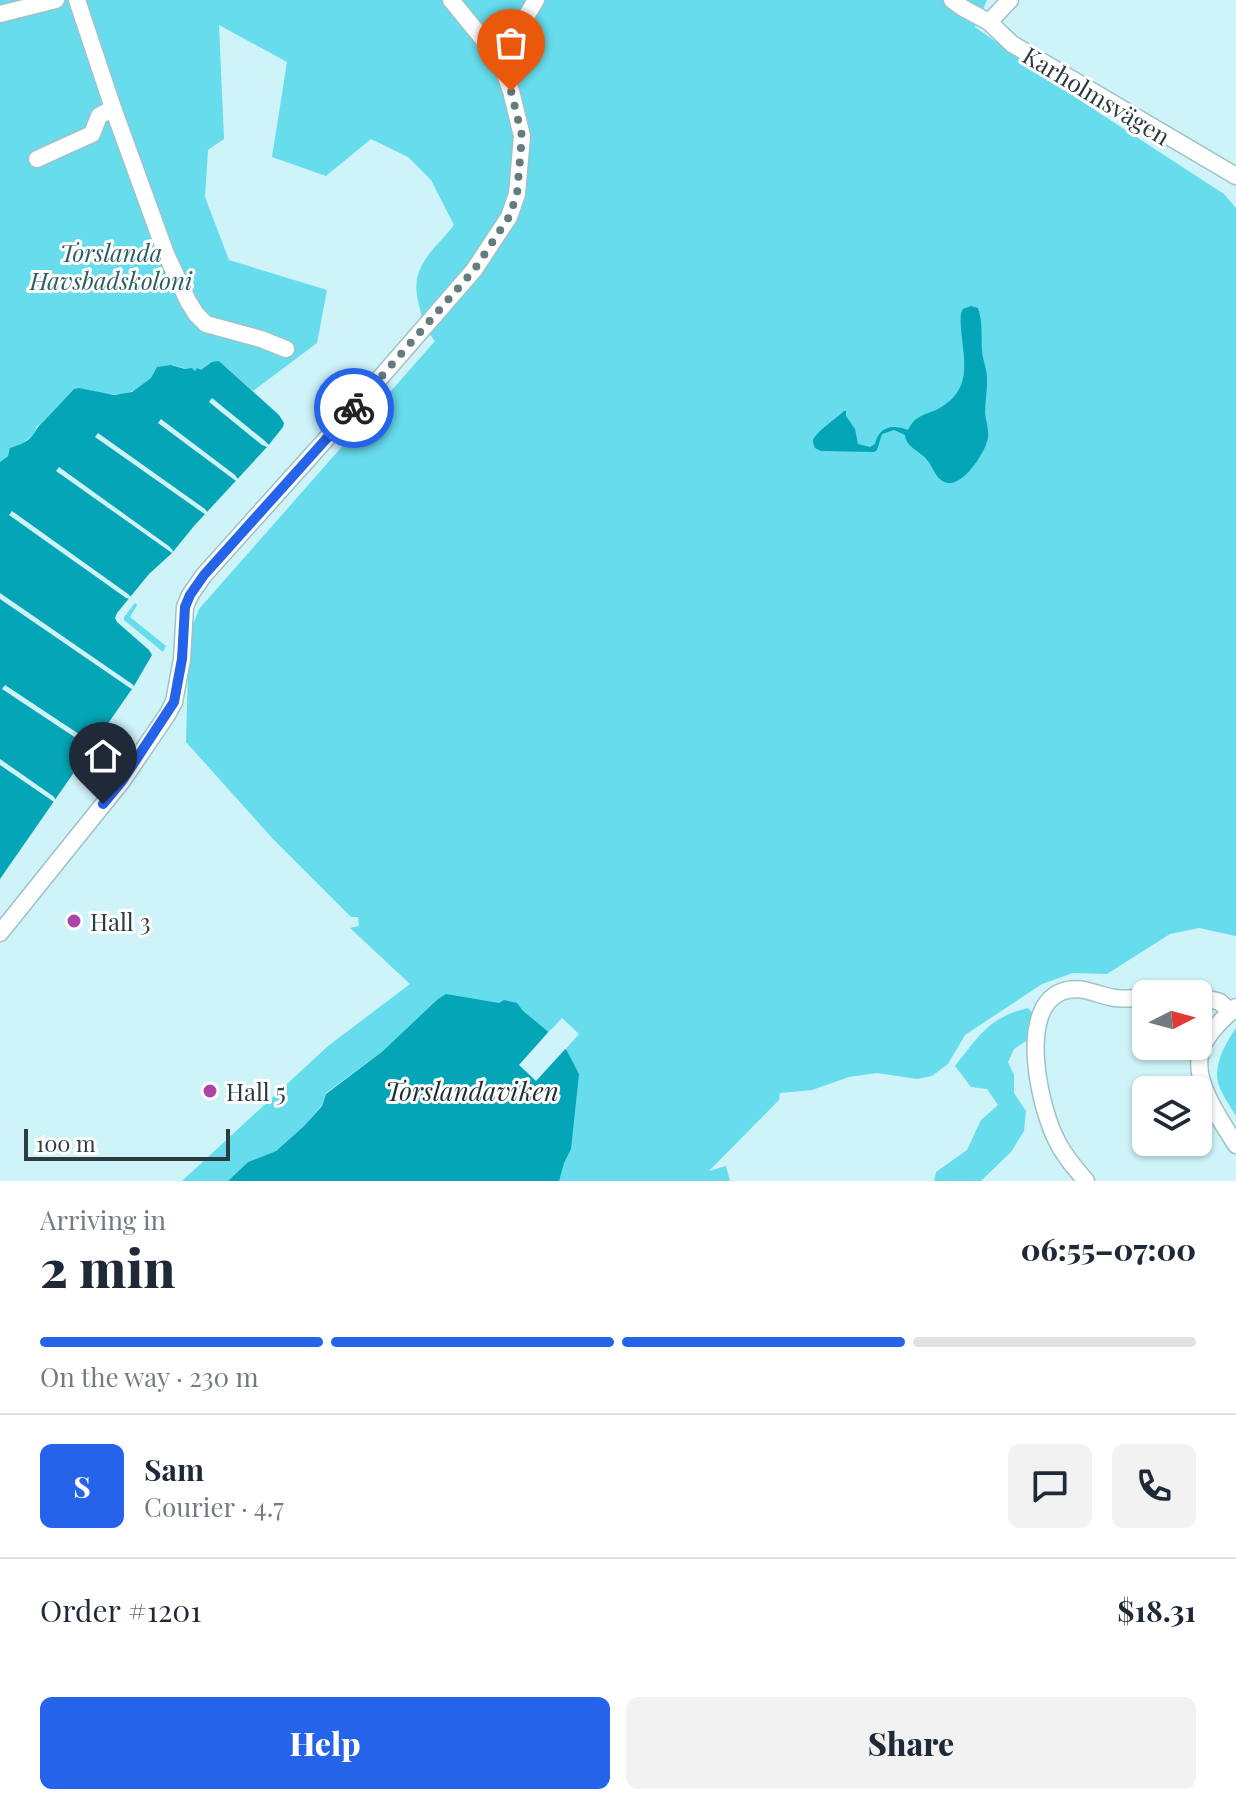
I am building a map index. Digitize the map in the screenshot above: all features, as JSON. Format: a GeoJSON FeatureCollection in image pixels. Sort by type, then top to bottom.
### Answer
{"type":"FeatureCollection","features":[{"type":"Feature","properties":{"kind":"street"},"geometry":{"type":"LineString","coordinates":[[0,14],[56,0]]}},
{"type":"Feature","properties":{"kind":"street"},"geometry":{"type":"LineString","coordinates":[[77,0],[166,254],[196,314],[206,324],[286,349]]}},
{"type":"Feature","properties":{"kind":"street"},"geometry":{"type":"LineString","coordinates":[[0,933],[122,781],[167,715],[174,702],[182,659],[185,607],[204,575],[449,299],[491,247],[509,217],[517,194],[522,136],[511,91],[500,60],[451,0]]}},
{"type":"Feature","properties":{"kind":"street"},"geometry":{"type":"LineString","coordinates":[[500,60],[536,0]]}},
{"type":"Feature","properties":{"kind":"street","name":"Karholmsvägen"},"geometry":{"type":"LineString","coordinates":[[952,0],[989,22],[1012,44],[1236,176]]}},
{"type":"Feature","properties":{"kind":"street"},"geometry":{"type":"LineString","coordinates":[[989,22],[1010,0]]}},
{"type":"Feature","properties":{"kind":"street"},"geometry":{"type":"LineString","coordinates":[[37,159],[92,134],[99,116],[113,108]]}},
{"type":"Feature","properties":{"kind":"street"},"geometry":{"type":"LineString","coordinates":[[1086,1181],[1057,1141],[1043,1102],[1036,1057],[1039,1017],[1047,1002],[1057,993],[1069,990],[1081,989],[1112,998],[1132,998]]}},
{"type":"Feature","properties":{"kind":"street"},"geometry":{"type":"LineString","coordinates":[[1212,1000],[1234,1009],[1204,1043],[1199,1064],[1201,1079],[1211,1104],[1236,1145]]}},
{"type":"Feature","properties":{"kind":"green space","name":"Torslanda Havsbadskoloni"},"geometry":{"type":"Polygon","coordinates":[[[0,0],[987,0],[975,27],[1084,103],[1224,194],[1236,208],[1236,936],[1199,928],[1170,934],[1107,974],[1073,973],[1042,984],[965,1035],[948,1064],[932,1076],[917,1079],[877,1073],[849,1077],[812,1090],[780,1093],[779,1100],[709,1171],[726,1166],[730,1181],[546,1181],[551,1066],[579,1034],[562,1018],[537,1045],[383,1051],[326,1093],[322,1105],[304,1126],[276,1151],[248,1162],[228,1181],[182,1181],[328,1046],[410,984],[350,928],[359,926],[358,917],[351,917],[273,839],[186,742],[189,635],[199,609],[435,341],[422,318],[417,278],[425,260],[454,225],[431,180],[408,157],[371,139],[326,176],[272,157],[287,62],[219,25],[224,139],[208,150],[205,197],[229,260],[327,290],[317,343],[253,391],[219,361],[194,371],[172,365],[154,372],[152,378],[136,390],[124,394],[74,389],[37,426],[34,434],[0,462],[0,0]]]}},
{"type":"Feature","properties":{"kind":"green space"},"geometry":{"type":"Polygon","coordinates":[[[135,603],[137,605],[130,617],[166,646],[163,652],[124,620],[135,603]]]}},
{"type":"Feature","properties":{"kind":"green space"},"geometry":{"type":"Polygon","coordinates":[[[1028,1008],[1034,1015],[1029,1039],[1014,1049],[1008,1062],[1014,1075],[1014,1093],[1026,1111],[1024,1131],[1011,1152],[981,1181],[934,1181],[936,1172],[967,1150],[981,1120],[998,1105],[987,1089],[971,1087],[955,1066],[978,1037],[994,1023],[1028,1008]]]}},
{"type":"Feature","properties":{"kind":"green space"},"geometry":{"type":"Polygon","coordinates":[[[1236,1028],[1236,1116],[1220,1088],[1217,1072],[1224,1049],[1236,1028]]]}},
{"type":"Feature","properties":{"kind":"water"},"geometry":{"type":"Polygon","coordinates":[[[971,306],[978,308],[981,319],[987,378],[985,413],[988,435],[983,451],[968,473],[955,482],[942,480],[908,443],[905,435],[894,430],[882,434],[874,452],[821,451],[815,448],[813,441],[817,434],[844,411],[855,429],[858,444],[870,447],[883,430],[897,427],[908,430],[919,417],[954,397],[964,375],[961,313],[971,306]]]}},
{"type":"Feature","properties":{"kind":"water"},"geometry":{"type":"Polygon","coordinates":[[[219,361],[279,415],[283,427],[117,613],[117,622],[152,655],[134,686],[0,879],[0,462],[8,456],[10,448],[30,438],[74,389],[114,395],[132,392],[151,378],[157,367],[171,365],[195,371],[219,361]]]}},
{"type":"Feature","properties":{"kind":"water","name":"Torslandaviken"},"geometry":{"type":"Polygon","coordinates":[[[446,994],[517,1003],[567,1051],[579,1074],[571,1149],[559,1181],[228,1181],[248,1162],[276,1151],[322,1106],[326,1094],[383,1051],[446,994]]]}},
{"type":"Feature","properties":{"kind":"pier"},"geometry":{"type":"Polygon","coordinates":[[[212,398],[269,445],[262,445],[209,402],[212,398]]]}},
{"type":"Feature","properties":{"kind":"pier"},"geometry":{"type":"Polygon","coordinates":[[[161,419],[238,479],[236,481],[158,423],[161,419]]]}},
{"type":"Feature","properties":{"kind":"pier"},"geometry":{"type":"Polygon","coordinates":[[[98,433],[208,513],[206,515],[95,437],[98,433]]]}},
{"type":"Feature","properties":{"kind":"pier"},"geometry":{"type":"Polygon","coordinates":[[[59,467],[170,547],[172,553],[56,471],[59,467]]]}},
{"type":"Feature","properties":{"kind":"pier"},"geometry":{"type":"Polygon","coordinates":[[[12,511],[128,594],[130,599],[9,515],[12,511]]]}},
{"type":"Feature","properties":{"kind":"pier"},"geometry":{"type":"Polygon","coordinates":[[[0,593],[132,684],[132,689],[0,599],[0,593]]]}},
{"type":"Feature","properties":{"kind":"pier"},"geometry":{"type":"Polygon","coordinates":[[[5,685],[93,746],[88,746],[2,689],[5,685]]]}},
{"type":"Feature","properties":{"kind":"pier"},"geometry":{"type":"Polygon","coordinates":[[[0,759],[56,800],[54,802],[0,765],[0,759]]]}},
{"type":"Feature","properties":{"kind":"pier"},"geometry":{"type":"Polygon","coordinates":[[[551,1029],[568,1046],[536,1081],[519,1065],[551,1029]]]}},
{"type":"Feature","properties":{"kind":"way so far"},"geometry":{"type":"LineString","coordinates":[[354,408],[474,270],[509,217],[517,194],[522,136],[511,91]]}},
{"type":"Feature","properties":{"kind":"place","name":"Hall 3"},"geometry":{"type":"Point","coordinates":[74,921]}},
{"type":"Feature","properties":{"kind":"place","name":"Hall 5"},"geometry":{"type":"Point","coordinates":[210,1091]}},
{"type":"Feature","properties":{"kind":"route"},"geometry":{"type":"LineString","coordinates":[[103,804],[122,781],[174,702],[182,659],[185,607],[190,595],[204,575],[354,408]]}}]}
